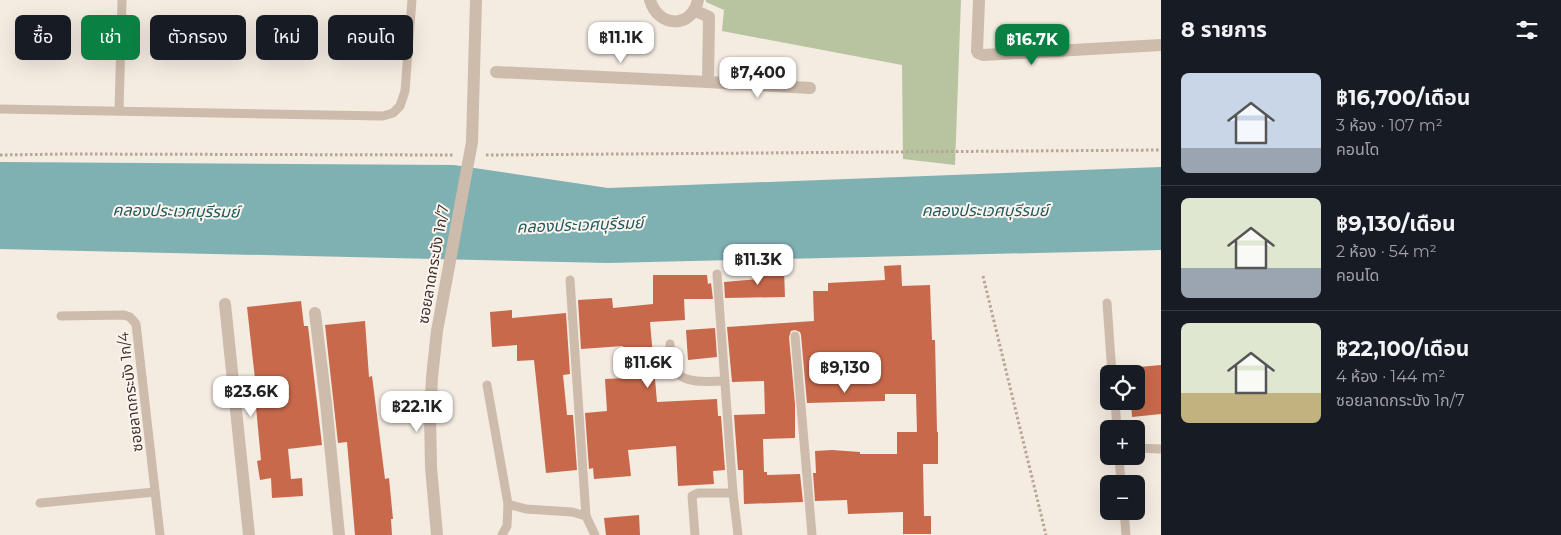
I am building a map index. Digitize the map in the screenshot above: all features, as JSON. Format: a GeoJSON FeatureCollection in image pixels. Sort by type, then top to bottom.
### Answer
{"type":"FeatureCollection","features":[{"type":"Feature","properties":{"kind":"street","name":"ซอยลาดกระบัง 1ก/7"},"geometry":{"type":"LineString","coordinates":[[438,535],[431,467],[430,415],[432,377],[438,331],[472,142],[476,0]]}},
{"type":"Feature","properties":{"kind":"street"},"geometry":{"type":"LineString","coordinates":[[650,0],[652,8],[657,14],[670,21],[686,18],[696,5],[709,18],[708,82]]}},
{"type":"Feature","properties":{"kind":"street"},"geometry":{"type":"LineString","coordinates":[[979,0],[977,51],[983,55],[1161,44]]}},
{"type":"Feature","properties":{"kind":"street"},"geometry":{"type":"LineString","coordinates":[[496,72],[810,88]]}},
{"type":"Feature","properties":{"kind":"street"},"geometry":{"type":"LineString","coordinates":[[226,304],[249,535]]}},
{"type":"Feature","properties":{"kind":"street"},"geometry":{"type":"LineString","coordinates":[[315,313],[339,535]]}},
{"type":"Feature","properties":{"kind":"lane"},"geometry":{"type":"LineString","coordinates":[[119,111],[122,0]]}},
{"type":"Feature","properties":{"kind":"lane"},"geometry":{"type":"LineString","coordinates":[[0,109],[384,116],[393,113],[400,106],[405,91],[412,0]]}},
{"type":"Feature","properties":{"kind":"lane"},"geometry":{"type":"LineString","coordinates":[[717,274],[732,493],[738,535]]}},
{"type":"Feature","properties":{"kind":"lane"},"geometry":{"type":"LineString","coordinates":[[570,280],[586,516],[595,535]]}},
{"type":"Feature","properties":{"kind":"lane"},"geometry":{"type":"LineString","coordinates":[[1107,303],[1111,365]]}},
{"type":"Feature","properties":{"kind":"lane","name":"ซอยลาดกระบัง 1ก/4"},"geometry":{"type":"LineString","coordinates":[[61,316],[124,315],[130,317],[136,324],[160,535]]}},
{"type":"Feature","properties":{"kind":"lane"},"geometry":{"type":"LineString","coordinates":[[795,336],[812,535]]}},
{"type":"Feature","properties":{"kind":"lane"},"geometry":{"type":"LineString","coordinates":[[670,344],[672,357],[681,377],[689,381],[724,381]]}},
{"type":"Feature","properties":{"kind":"lane"},"geometry":{"type":"LineString","coordinates":[[487,385],[508,504],[507,526],[502,535]]}},
{"type":"Feature","properties":{"kind":"lane"},"geometry":{"type":"LineString","coordinates":[[1145,448],[1161,449]]}},
{"type":"Feature","properties":{"kind":"lane"},"geometry":{"type":"LineString","coordinates":[[40,503],[155,492]]}},
{"type":"Feature","properties":{"kind":"lane"},"geometry":{"type":"LineString","coordinates":[[696,535],[692,496],[698,493],[732,493]]}},
{"type":"Feature","properties":{"kind":"lane"},"geometry":{"type":"LineString","coordinates":[[508,504],[526,509],[572,512],[586,516]]}},
{"type":"Feature","properties":{"kind":"lane"},"geometry":{"type":"LineString","coordinates":[[1125,520],[1126,535]]}},
{"type":"Feature","properties":{"kind":"path"},"geometry":{"type":"LineString","coordinates":[[481,155],[1161,150]]}},
{"type":"Feature","properties":{"kind":"path"},"geometry":{"type":"LineString","coordinates":[[0,155],[461,155]]}},
{"type":"Feature","properties":{"kind":"path"},"geometry":{"type":"LineString","coordinates":[[983,276],[1046,535]]}},
{"type":"Feature","properties":{"kind":"green space"},"geometry":{"type":"Polygon","coordinates":[[[706,0],[961,0],[955,165],[903,159],[902,65],[722,31],[724,10],[706,2],[706,0]]]}},
{"type":"Feature","properties":{"kind":"water","name":"คลองประเวศบุรีรมย์"},"geometry":{"type":"Polygon","coordinates":[[[0,162],[454,165],[608,188],[1161,167],[1161,250],[608,263],[0,249],[0,162]]]}},
{"type":"Feature","properties":{"kind":"building"},"geometry":{"type":"Polygon","coordinates":[[[901,265],[902,286],[930,285],[932,340],[935,340],[938,464],[923,464],[924,516],[931,516],[931,534],[903,534],[903,512],[848,514],[847,500],[815,501],[813,473],[816,473],[815,451],[832,450],[860,452],[860,454],[897,454],[897,432],[917,432],[916,394],[885,394],[885,401],[807,403],[801,335],[800,332],[795,330],[791,331],[789,337],[795,404],[795,438],[763,439],[764,472],[767,472],[767,475],[800,474],[803,502],[744,504],[743,470],[738,470],[734,415],[765,414],[764,381],[732,382],[727,327],[814,321],[813,291],[828,291],[828,283],[885,280],[884,266],[901,265]]]}},
{"type":"Feature","properties":{"kind":"building"},"geometry":{"type":"Polygon","coordinates":[[[784,270],[785,297],[725,298],[724,282],[759,279],[759,271],[784,270]]]}},
{"type":"Feature","properties":{"kind":"building"},"geometry":{"type":"Polygon","coordinates":[[[653,275],[707,275],[708,284],[711,283],[713,299],[684,299],[685,320],[650,322],[657,402],[717,399],[718,416],[721,416],[725,470],[713,471],[714,484],[678,486],[676,446],[628,450],[631,476],[594,479],[593,468],[589,469],[585,413],[607,411],[605,379],[626,378],[623,346],[581,349],[578,300],[612,298],[613,308],[653,304],[653,275]]]}},
{"type":"Feature","properties":{"kind":"building"},"geometry":{"type":"Polygon","coordinates":[[[301,301],[304,326],[308,326],[322,445],[288,449],[291,479],[302,478],[303,496],[272,498],[271,478],[260,480],[257,461],[261,460],[256,407],[258,406],[247,307],[301,301]]]}},
{"type":"Feature","properties":{"kind":"building"},"geometry":{"type":"Polygon","coordinates":[[[512,310],[512,318],[566,313],[570,374],[563,375],[567,415],[573,415],[577,470],[546,473],[534,360],[517,361],[517,345],[492,347],[490,312],[512,310]]]}},
{"type":"Feature","properties":{"kind":"building"},"geometry":{"type":"Polygon","coordinates":[[[365,321],[369,377],[372,376],[385,479],[389,478],[393,519],[391,519],[392,535],[355,535],[347,442],[338,443],[325,325],[365,321]]]}},
{"type":"Feature","properties":{"kind":"building"},"geometry":{"type":"Polygon","coordinates":[[[715,328],[717,357],[688,360],[686,330],[715,328]]]}},
{"type":"Feature","properties":{"kind":"building"},"geometry":{"type":"Polygon","coordinates":[[[1161,365],[1161,414],[1132,417],[1132,410],[1145,410],[1145,366],[1161,365]]]}},
{"type":"Feature","properties":{"kind":"building"},"geometry":{"type":"Polygon","coordinates":[[[639,515],[640,535],[606,535],[604,518],[639,515]]]}}]}
